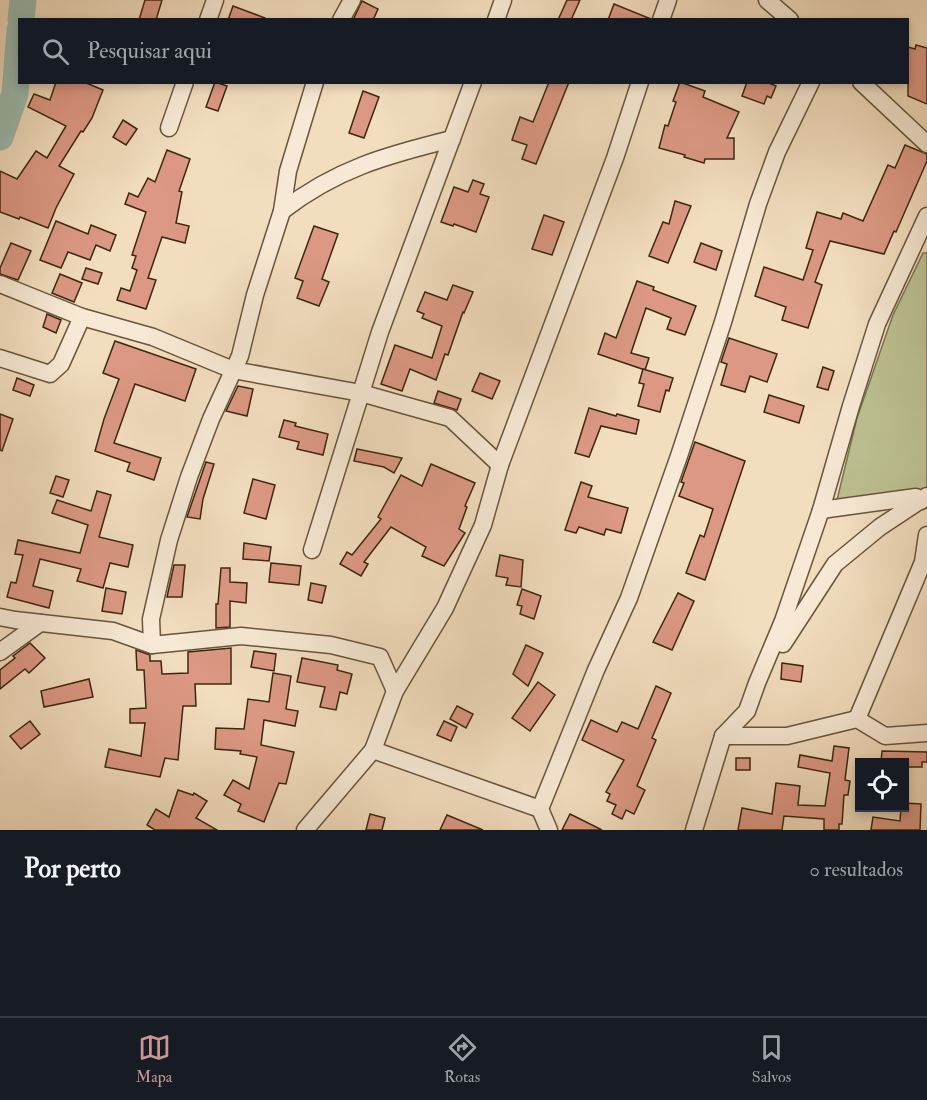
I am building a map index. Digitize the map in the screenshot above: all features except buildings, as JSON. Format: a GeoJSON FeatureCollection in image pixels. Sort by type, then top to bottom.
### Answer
{"type":"FeatureCollection","features":[{"type":"Feature","properties":{"kind":"street"},"geometry":{"type":"LineString","coordinates":[[209,18],[215,0]]}},
{"type":"Feature","properties":{"kind":"street"},"geometry":{"type":"LineString","coordinates":[[342,18],[352,0]]}},
{"type":"Feature","properties":{"kind":"street"},"geometry":{"type":"LineString","coordinates":[[497,18],[503,0]]}},
{"type":"Feature","properties":{"kind":"street"},"geometry":{"type":"LineString","coordinates":[[663,18],[668,0]]}},
{"type":"Feature","properties":{"kind":"street"},"geometry":{"type":"LineString","coordinates":[[767,0],[788,18]]}},
{"type":"Feature","properties":{"kind":"street"},"geometry":{"type":"LineString","coordinates":[[169,128],[184,84]]}},
{"type":"Feature","properties":{"kind":"street"},"geometry":{"type":"LineString","coordinates":[[152,645],[151,619],[170,540],[189,477],[240,356],[255,295],[282,211],[288,171],[314,84]]}},
{"type":"Feature","properties":{"kind":"street"},"geometry":{"type":"LineString","coordinates":[[312,550],[380,332],[472,84]]}},
{"type":"Feature","properties":{"kind":"street"},"geometry":{"type":"LineString","coordinates":[[305,830],[373,750],[395,691],[445,608],[483,525],[500,465],[615,158],[639,84]]}},
{"type":"Feature","properties":{"kind":"street"},"geometry":{"type":"LineString","coordinates":[[549,830],[540,809],[596,670],[629,598],[683,445],[758,204],[777,152],[810,84]]}},
{"type":"Feature","properties":{"kind":"street"},"geometry":{"type":"LineString","coordinates":[[863,84],[927,144]]}},
{"type":"Feature","properties":{"kind":"street"},"geometry":{"type":"LineString","coordinates":[[282,211],[304,194],[338,175],[394,153],[452,139]]}},
{"type":"Feature","properties":{"kind":"street"},"geometry":{"type":"LineString","coordinates":[[747,711],[783,621],[821,510],[877,324],[927,216]]}},
{"type":"Feature","properties":{"kind":"street"},"geometry":{"type":"LineString","coordinates":[[0,284],[82,316],[153,337],[233,370],[361,393],[450,418],[500,465]]}},
{"type":"Feature","properties":{"kind":"street"},"geometry":{"type":"LineString","coordinates":[[0,358],[50,374],[61,364],[82,316]]}},
{"type":"Feature","properties":{"kind":"street"},"geometry":{"type":"LineString","coordinates":[[694,830],[723,736],[747,711],[790,631],[835,564],[880,527],[927,496]]}},
{"type":"Feature","properties":{"kind":"street"},"geometry":{"type":"LineString","coordinates":[[821,510],[916,497],[927,509]]}},
{"type":"Feature","properties":{"kind":"street"},"geometry":{"type":"LineString","coordinates":[[857,719],[923,562],[927,535]]}},
{"type":"Feature","properties":{"kind":"street"},"geometry":{"type":"LineString","coordinates":[[0,617],[113,631],[152,645],[241,636],[331,645],[380,657],[395,691]]}},
{"type":"Feature","properties":{"kind":"street"},"geometry":{"type":"LineString","coordinates":[[0,652],[40,623]]}},
{"type":"Feature","properties":{"kind":"street"},"geometry":{"type":"LineString","coordinates":[[723,736],[787,736],[857,719],[885,736],[927,733]]}},
{"type":"Feature","properties":{"kind":"street"},"geometry":{"type":"LineString","coordinates":[[373,750],[540,809]]}},
{"type":"Feature","properties":{"kind":"green space"},"geometry":{"type":"Polygon","coordinates":[[[923,253],[927,253],[927,498],[837,500],[857,418],[893,315],[923,253]]]}},
{"type":"Feature","properties":{"kind":"waterway"},"geometry":{"type":"LineString","coordinates":[[21,18],[23,0]]}},
{"type":"Feature","properties":{"kind":"waterway"},"geometry":{"type":"LineString","coordinates":[[0,137],[15,94],[18,56]]}}]}
